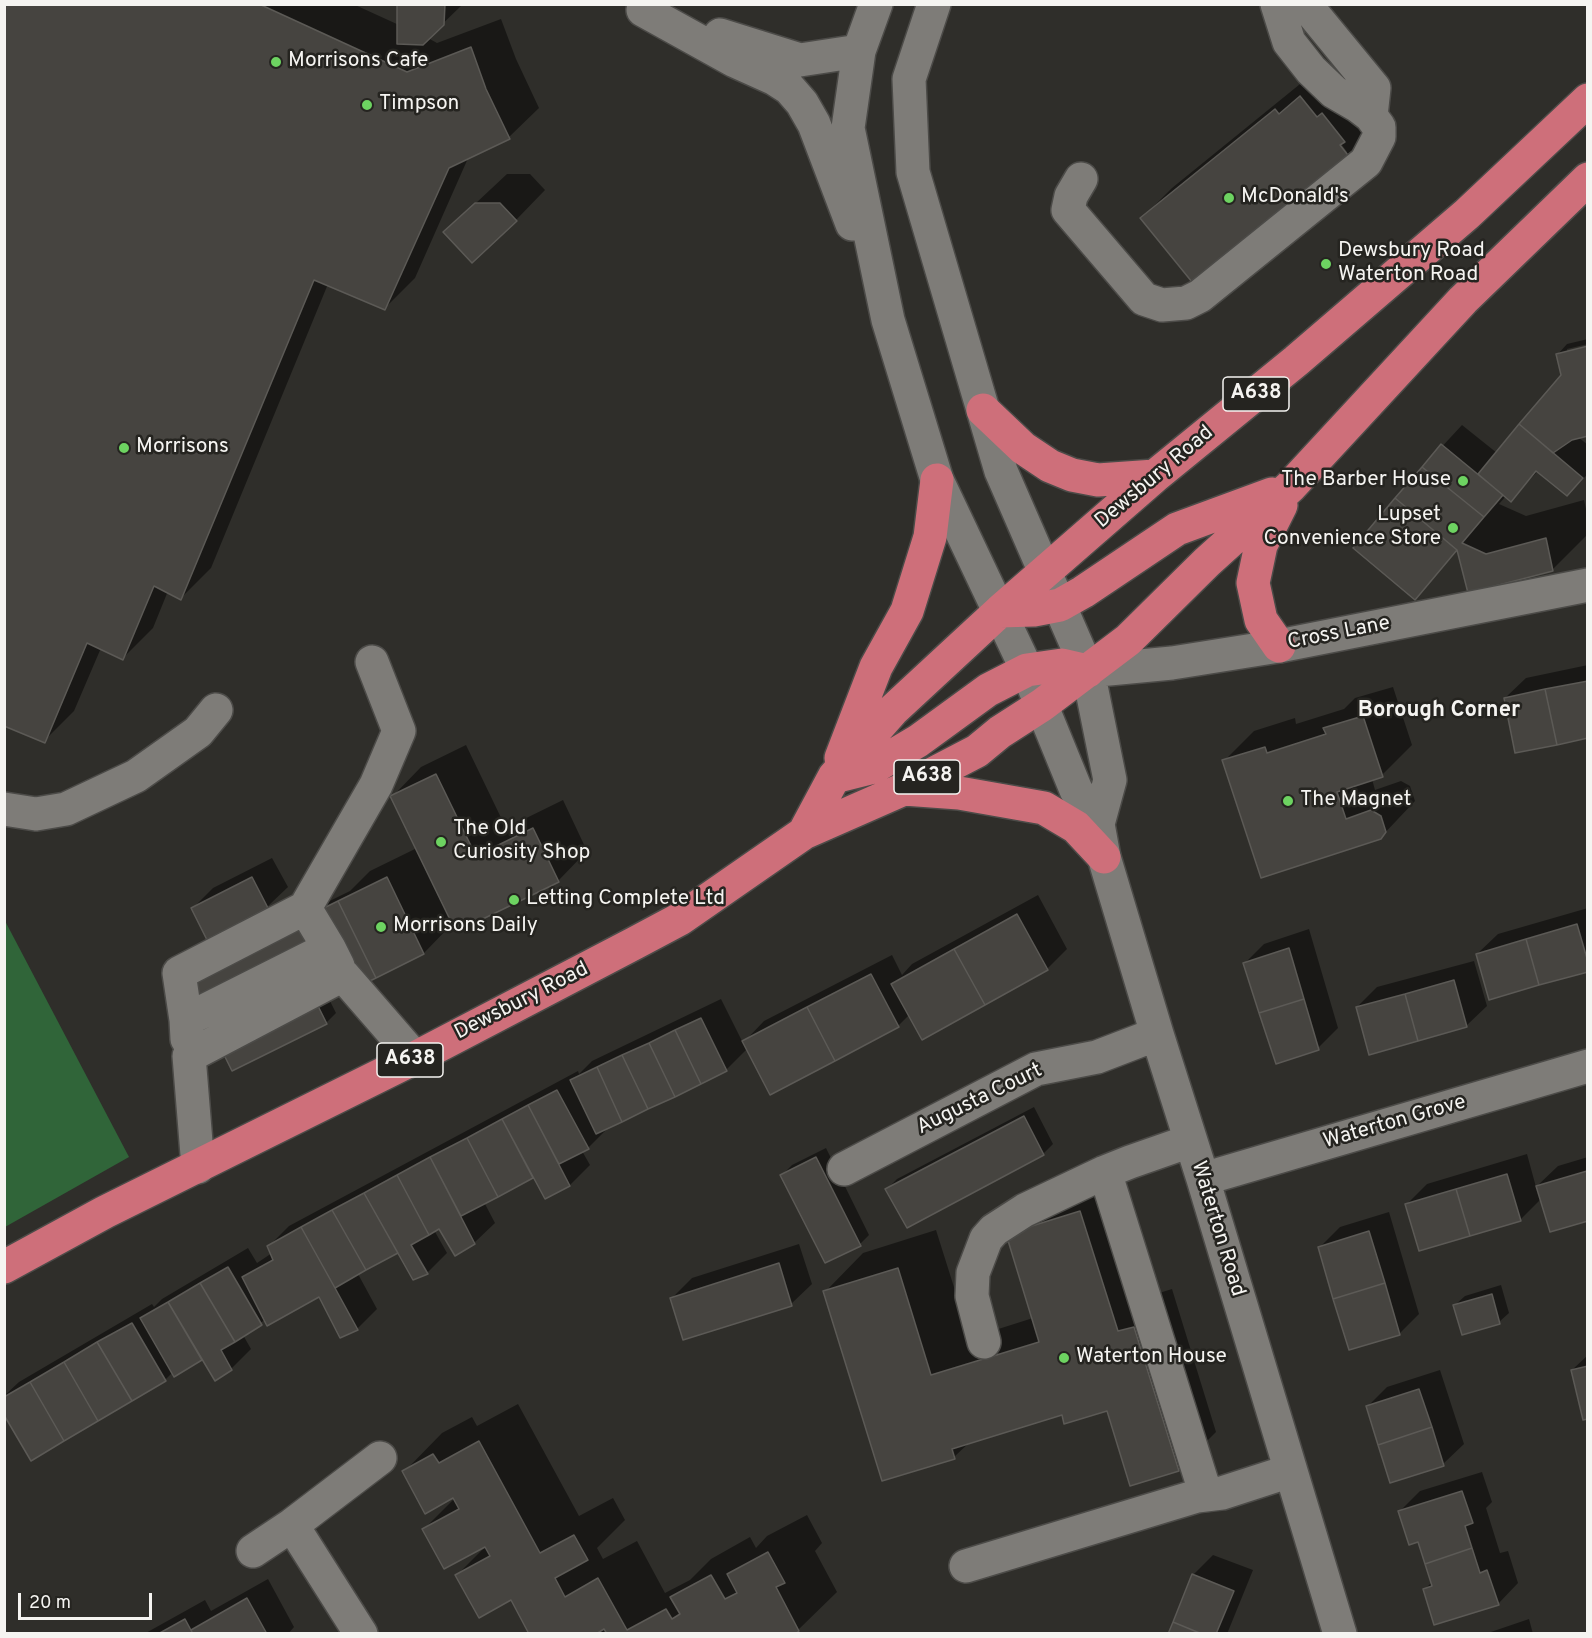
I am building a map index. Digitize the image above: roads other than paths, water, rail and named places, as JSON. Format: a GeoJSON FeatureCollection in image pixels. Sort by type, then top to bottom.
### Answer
{"type":"FeatureCollection","features":[{"type":"Feature","properties":{"kind":"highway","name":"Dewsbury Road"},"geometry":{"type":"LineString","coordinates":[[804,833],[834,777],[892,711],[1000,611],[1155,476],[1296,361],[1467,214],[1587,100]]}},
{"type":"Feature","properties":{"kind":"highway","name":"Dewsbury Road"},"geometry":{"type":"LineString","coordinates":[[4,1267],[105,1212],[415,1058],[680,919],[804,833],[904,789],[977,751],[1128,640],[1207,562],[1290,487],[1463,300],[1587,179]]}},
{"type":"Feature","properties":{"kind":"highway"},"geometry":{"type":"LineString","coordinates":[[983,410],[1023,448],[1050,466],[1072,476],[1098,480],[1155,476]]}},
{"type":"Feature","properties":{"kind":"highway"},"geometry":{"type":"LineString","coordinates":[[834,777],[876,667],[907,611],[930,537],[937,480]]}},
{"type":"Feature","properties":{"kind":"highway"},"geometry":{"type":"LineString","coordinates":[[1000,611],[1034,610],[1060,605],[1177,529],[1290,487]]}},
{"type":"Feature","properties":{"kind":"highway"},"geometry":{"type":"LineString","coordinates":[[1279,646],[1261,620],[1253,583],[1260,545],[1290,487]]}},
{"type":"Feature","properties":{"kind":"highway"},"geometry":{"type":"LineString","coordinates":[[834,777],[874,767],[918,741],[988,690],[1027,670],[1062,665],[1088,671]]}},
{"type":"Feature","properties":{"kind":"highway"},"geometry":{"type":"LineString","coordinates":[[904,789],[958,793],[1044,808],[1077,827],[1104,857]]}},
{"type":"Feature","properties":{"kind":"street"},"geometry":{"type":"LineString","coordinates":[[876,4],[859,51],[849,128],[888,320]]}},
{"type":"Feature","properties":{"kind":"street","name":"Waterton Road"},"geometry":{"type":"LineString","coordinates":[[934,4],[909,80],[913,172],[1001,471],[1088,671],[1110,780],[1098,824]]}},
{"type":"Feature","properties":{"kind":"street"},"geometry":{"type":"LineString","coordinates":[[1081,179],[1071,196],[1068,210],[1144,299],[1162,305],[1186,303],[1200,296],[1366,162],[1379,137],[1379,127],[1371,116],[1334,92],[1311,70],[1289,42],[1277,4]]}},
{"type":"Feature","properties":{"kind":"street"},"geometry":{"type":"LineString","coordinates":[[1305,4],[1374,88],[1371,116]]}},
{"type":"Feature","properties":{"kind":"street"},"geometry":{"type":"LineString","coordinates":[[637,7],[800,60],[859,51]]}},
{"type":"Feature","properties":{"kind":"street"},"geometry":{"type":"LineString","coordinates":[[637,7],[735,61],[775,79],[789,88],[802,103],[814,124],[888,320]]}},
{"type":"Feature","properties":{"kind":"street","name":"Waterton Road"},"geometry":{"type":"LineString","coordinates":[[888,320],[937,480],[1027,670],[1076,790],[1098,824],[1104,857],[1156,1034],[1203,1179],[1340,1634]]}},
{"type":"Feature","properties":{"kind":"street","name":"Cross Lane"},"geometry":{"type":"LineString","coordinates":[[1088,671],[1172,663],[1279,646],[1587,585]]}},
{"type":"Feature","properties":{"kind":"street"},"geometry":{"type":"LineString","coordinates":[[198,1167],[186,1020],[179,973],[305,908],[376,785],[399,731],[372,662]]}},
{"type":"Feature","properties":{"kind":"street"},"geometry":{"type":"LineString","coordinates":[[4,809],[36,813],[66,809],[136,776],[198,732],[216,710]]}},
{"type":"Feature","properties":{"kind":"street"},"geometry":{"type":"LineString","coordinates":[[305,908],[336,961],[415,1058]]}},
{"type":"Feature","properties":{"kind":"street"},"geometry":{"type":"LineString","coordinates":[[186,1020],[336,961]]}},
{"type":"Feature","properties":{"kind":"street"},"geometry":{"type":"LineString","coordinates":[[189,1056],[336,961]]}},
{"type":"Feature","properties":{"kind":"street","name":"Augusta Court"},"geometry":{"type":"LineString","coordinates":[[844,1170],[1036,1068],[1097,1057],[1156,1034]]}},
{"type":"Feature","properties":{"kind":"street","name":"Waterton Grove"},"geometry":{"type":"LineString","coordinates":[[1203,1179],[1587,1066]]}},
{"type":"Feature","properties":{"kind":"street"},"geometry":{"type":"LineString","coordinates":[[984,1342],[972,1296],[973,1273],[986,1239],[1008,1219],[1105,1172],[1190,1141]]}},
{"type":"Feature","properties":{"kind":"street"},"geometry":{"type":"LineString","coordinates":[[1105,1172],[1206,1496]]}},
{"type":"Feature","properties":{"kind":"street"},"geometry":{"type":"LineString","coordinates":[[253,1551],[292,1525],[380,1458]]}},
{"type":"Feature","properties":{"kind":"street"},"geometry":{"type":"LineString","coordinates":[[966,1566],[1197,1496],[1222,1493],[1290,1471]]}},
{"type":"Feature","properties":{"kind":"street"},"geometry":{"type":"LineString","coordinates":[[292,1525],[361,1634]]}},
{"type":"Feature","properties":{"kind":"place","name":"Morrisons Cafe"},"geometry":{"type":"Point","coordinates":[276,62]}},
{"type":"Feature","properties":{"kind":"place","name":"Timpson"},"geometry":{"type":"Point","coordinates":[367,105]}},
{"type":"Feature","properties":{"kind":"place","name":"McDonald's"},"geometry":{"type":"Point","coordinates":[1229,198]}},
{"type":"Feature","properties":{"kind":"place","name":"Dewsbury Road Waterton Road"},"geometry":{"type":"Point","coordinates":[1326,264]}},
{"type":"Feature","properties":{"kind":"place","name":"Morrisons"},"geometry":{"type":"Point","coordinates":[124,448]}},
{"type":"Feature","properties":{"kind":"place","name":"The Barber House"},"geometry":{"type":"Point","coordinates":[1463,481]}},
{"type":"Feature","properties":{"kind":"place","name":"Lupset Convenience Store"},"geometry":{"type":"Point","coordinates":[1453,528]}},
{"type":"Feature","properties":{"kind":"place","name":"The Magnet"},"geometry":{"type":"Point","coordinates":[1288,801]}},
{"type":"Feature","properties":{"kind":"place","name":"The Old Curiosity Shop"},"geometry":{"type":"Point","coordinates":[441,842]}},
{"type":"Feature","properties":{"kind":"place","name":"Letting Complete Ltd"},"geometry":{"type":"Point","coordinates":[514,900]}},
{"type":"Feature","properties":{"kind":"place","name":"Morrisons Daily"},"geometry":{"type":"Point","coordinates":[381,927]}},
{"type":"Feature","properties":{"kind":"place","name":"Waterton House"},"geometry":{"type":"Point","coordinates":[1064,1358]}},
{"type":"Feature","properties":{"kind":"district","name":"Borough Corner"},"geometry":{"type":"Point","coordinates":[1439,712]}}]}
